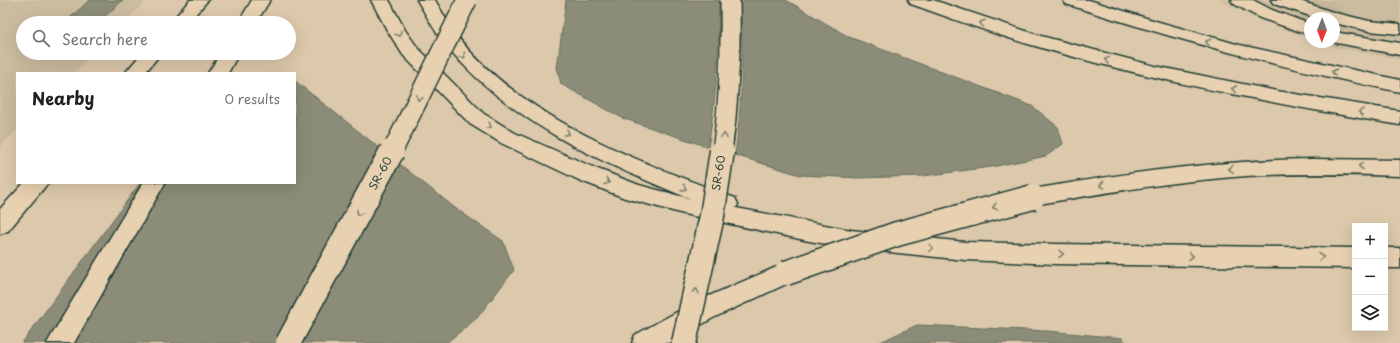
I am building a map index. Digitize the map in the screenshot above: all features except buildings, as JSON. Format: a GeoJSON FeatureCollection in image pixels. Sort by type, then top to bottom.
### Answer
{"type":"FeatureCollection","features":[{"type":"Feature","properties":{"kind":"main road"},"geometry":{"type":"LineString","coordinates":[[185,16],[199,0]]}},
{"type":"Feature","properties":{"kind":"main road"},"geometry":{"type":"LineString","coordinates":[[251,16],[261,0]]}},
{"type":"Feature","properties":{"kind":"main road"},"geometry":{"type":"LineString","coordinates":[[380,0],[396,30],[410,51],[477,119],[508,138],[587,174],[633,192],[684,206],[810,232],[895,245],[966,251],[1055,254],[1352,258]]}},
{"type":"Feature","properties":{"kind":"main road"},"geometry":{"type":"LineString","coordinates":[[426,0],[432,12],[456,48],[471,64],[498,88],[529,110],[566,133],[613,157],[675,184],[752,214],[810,232]]}},
{"type":"Feature","properties":{"kind":"main road","name":"SR-60"},"geometry":{"type":"LineString","coordinates":[[288,343],[394,146],[467,0]]}},
{"type":"Feature","properties":{"kind":"main road","name":"SR-60"},"geometry":{"type":"LineString","coordinates":[[684,343],[706,243],[722,149],[729,83],[730,0]]}},
{"type":"Feature","properties":{"kind":"main road"},"geometry":{"type":"LineString","coordinates":[[917,0],[1012,33],[1129,66],[1281,98],[1400,118]]}},
{"type":"Feature","properties":{"kind":"main road"},"geometry":{"type":"LineString","coordinates":[[1072,0],[1214,44],[1400,86]]}},
{"type":"Feature","properties":{"kind":"main road"},"geometry":{"type":"LineString","coordinates":[[1240,0],[1266,14],[1304,28]]}},
{"type":"Feature","properties":{"kind":"main road"},"geometry":{"type":"LineString","coordinates":[[1280,0],[1315,12]]}},
{"type":"Feature","properties":{"kind":"main road"},"geometry":{"type":"LineString","coordinates":[[1340,20],[1369,26],[1400,29]]}},
{"type":"Feature","properties":{"kind":"main road"},"geometry":{"type":"LineString","coordinates":[[1340,38],[1400,50]]}},
{"type":"Feature","properties":{"kind":"main road"},"geometry":{"type":"LineString","coordinates":[[136,72],[146,60]]}},
{"type":"Feature","properties":{"kind":"main road"},"geometry":{"type":"LineString","coordinates":[[219,72],[226,60]]}},
{"type":"Feature","properties":{"kind":"main road"},"geometry":{"type":"LineString","coordinates":[[645,343],[704,310],[786,273],[897,234],[1033,197],[1126,181],[1225,170],[1328,165],[1400,168]]}},
{"type":"Feature","properties":{"kind":"main road"},"geometry":{"type":"LineString","coordinates":[[0,225],[36,184]]}},
{"type":"Feature","properties":{"kind":"main road"},"geometry":{"type":"LineString","coordinates":[[60,343],[153,184]]}},
{"type":"Feature","properties":{"kind":"main road"},"geometry":{"type":"LineString","coordinates":[[1388,258],[1400,258]]}},
{"type":"Feature","properties":{"kind":"shaded area"},"geometry":{"type":"Polygon","coordinates":[[[0,0],[147,0],[131,16],[16,16],[16,60],[87,60],[75,72],[16,72],[16,131],[0,147],[0,0]]]}},
{"type":"Feature","properties":{"kind":"shaded area"},"geometry":{"type":"Polygon","coordinates":[[[90,0],[123,0],[106,16],[72,16],[90,0]]]}},
{"type":"Feature","properties":{"kind":"shaded area"},"geometry":{"type":"Polygon","coordinates":[[[566,0],[718,0],[717,74],[708,147],[622,118],[561,84],[557,68],[566,0]]]}},
{"type":"Feature","properties":{"kind":"shaded area"},"geometry":{"type":"Polygon","coordinates":[[[740,0],[786,0],[849,37],[1032,106],[1058,127],[1063,144],[1046,156],[991,167],[923,176],[858,178],[800,175],[735,155],[742,78],[740,0]]]}},
{"type":"Feature","properties":{"kind":"shaded area"},"geometry":{"type":"Polygon","coordinates":[[[1220,0],[1400,0],[1400,59],[1336,48],[1340,48],[1340,12],[1304,12],[1304,37],[1251,16],[1220,0]]]}},
{"type":"Feature","properties":{"kind":"shaded area"},"geometry":{"type":"Polygon","coordinates":[[[296,82],[455,208],[503,241],[514,270],[477,318],[446,343],[22,343],[139,184],[296,184],[296,82]]]}},
{"type":"Feature","properties":{"kind":"shaded area"},"geometry":{"type":"Polygon","coordinates":[[[917,325],[1047,331],[1122,338],[1127,343],[878,343],[917,325]]]}}]}
